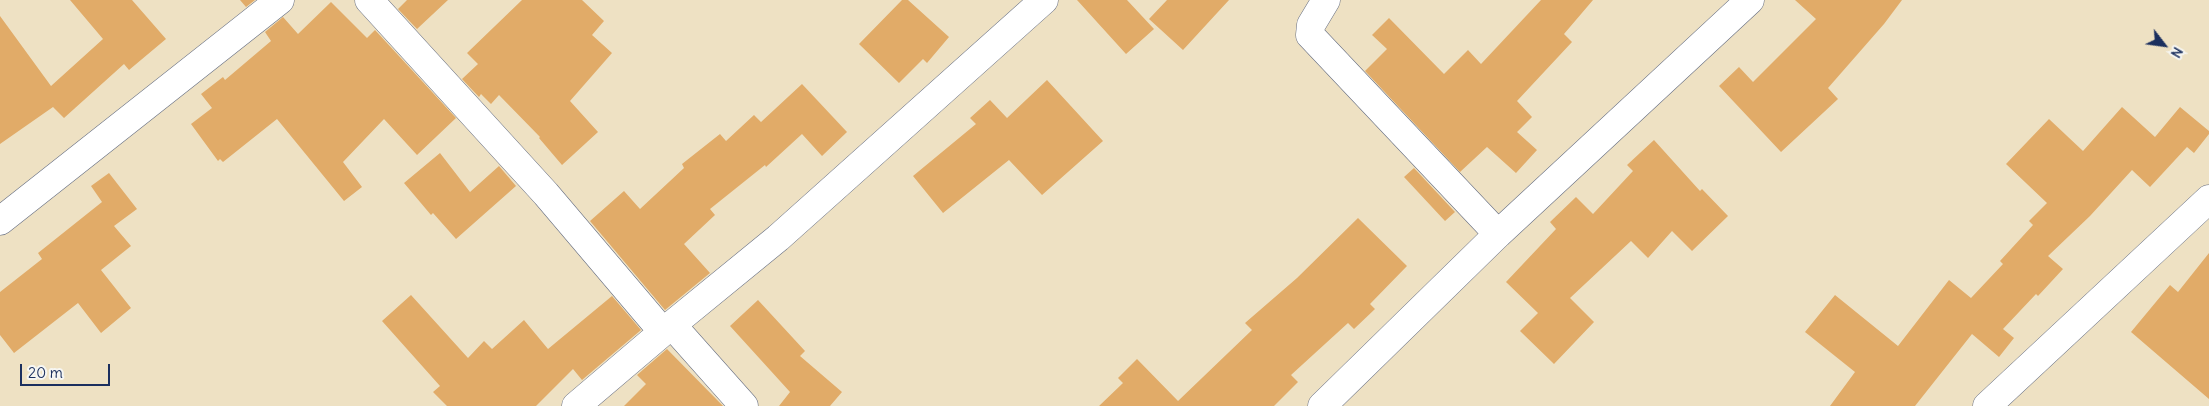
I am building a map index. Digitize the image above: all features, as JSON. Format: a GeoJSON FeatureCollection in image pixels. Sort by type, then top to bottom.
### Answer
{"type":"FeatureCollection","features":[{"type":"Feature","properties":{"kind":"street"},"geometry":{"type":"LineString","coordinates":[[0,221],[280,0]]}},
{"type":"Feature","properties":{"kind":"street"},"geometry":{"type":"LineString","coordinates":[[369,0],[667,328],[744,406]]}},
{"type":"Feature","properties":{"kind":"street"},"geometry":{"type":"LineString","coordinates":[[576,406],[667,328],[778,238],[1044,0]]}},
{"type":"Feature","properties":{"kind":"street"},"geometry":{"type":"LineString","coordinates":[[1326,0],[1311,25],[1310,35],[1498,234]]}},
{"type":"Feature","properties":{"kind":"street"},"geometry":{"type":"LineString","coordinates":[[1322,406],[1498,234],[1750,0]]}},
{"type":"Feature","properties":{"kind":"street"},"geometry":{"type":"LineString","coordinates":[[1987,406],[2209,199]]}},
{"type":"Feature","properties":{"kind":"building"},"geometry":{"type":"Polygon","coordinates":[[[70,0],[132,0],[166,39],[129,70],[124,64],[64,118],[53,107],[0,144],[0,16],[51,86],[103,39],[70,0]]]}},
{"type":"Feature","properties":{"kind":"building"},"geometry":{"type":"Polygon","coordinates":[[[240,0],[255,0],[246,7],[240,0]]]}},
{"type":"Feature","properties":{"kind":"building"},"geometry":{"type":"Polygon","coordinates":[[[407,0],[448,0],[417,29],[398,9],[407,0]]]}},
{"type":"Feature","properties":{"kind":"building"},"geometry":{"type":"Polygon","coordinates":[[[522,0],[582,0],[604,21],[592,35],[612,53],[570,101],[598,132],[562,165],[540,137],[499,95],[491,104],[481,94],[479,97],[462,79],[478,64],[467,53],[522,0]]]}},
{"type":"Feature","properties":{"kind":"building"},"geometry":{"type":"Polygon","coordinates":[[[902,0],[908,0],[949,37],[927,63],[923,59],[899,83],[859,44],[902,0]]]}},
{"type":"Feature","properties":{"kind":"building"},"geometry":{"type":"Polygon","coordinates":[[[1077,0],[1127,0],[1154,29],[1126,54],[1077,0]]]}},
{"type":"Feature","properties":{"kind":"building"},"geometry":{"type":"Polygon","coordinates":[[[1167,0],[1229,0],[1183,50],[1149,19],[1167,0]]]}},
{"type":"Feature","properties":{"kind":"building"},"geometry":{"type":"Polygon","coordinates":[[[1541,0],[1593,0],[1564,34],[1572,42],[1517,101],[1532,117],[1517,132],[1537,150],[1516,173],[1487,147],[1460,172],[1365,71],[1387,49],[1372,35],[1389,18],[1444,74],[1468,50],[1481,64],[1541,0]]]}},
{"type":"Feature","properties":{"kind":"building"},"geometry":{"type":"Polygon","coordinates":[[[1795,0],[1902,0],[1884,24],[1828,88],[1838,99],[1781,152],[1719,86],[1739,67],[1753,82],[1816,19],[1795,0]]]}},
{"type":"Feature","properties":{"kind":"building"},"geometry":{"type":"Polygon","coordinates":[[[331,2],[367,38],[375,30],[456,118],[417,155],[384,119],[343,162],[362,187],[344,201],[277,119],[223,162],[220,159],[218,161],[191,124],[212,108],[201,94],[223,77],[225,80],[271,41],[265,32],[283,17],[298,34],[331,2]]]}},
{"type":"Feature","properties":{"kind":"building"},"geometry":{"type":"Polygon","coordinates":[[[1047,80],[1103,141],[1042,195],[1009,160],[943,213],[913,176],[976,124],[970,118],[990,100],[1007,118],[1047,80]]]}},
{"type":"Feature","properties":{"kind":"building"},"geometry":{"type":"Polygon","coordinates":[[[802,84],[847,132],[822,156],[802,134],[766,167],[765,165],[710,209],[715,215],[684,244],[710,273],[665,310],[590,221],[624,191],[640,209],[684,168],[682,164],[720,134],[726,141],[754,115],[761,122],[802,84]]]}},
{"type":"Feature","properties":{"kind":"building"},"geometry":{"type":"Polygon","coordinates":[[[2122,107],[2155,137],[2180,107],[2209,131],[2209,134],[2194,153],[2187,147],[2150,187],[2132,170],[2090,216],[2048,256],[2063,269],[2003,329],[2014,338],[1999,357],[1972,334],[1915,406],[1830,406],[1855,372],[1805,332],[1835,295],[1898,346],[1949,280],[1971,298],[2003,264],[2000,261],[2033,225],[2029,221],[2047,203],[2006,164],[2049,119],[2083,151],[2122,107]]]}},
{"type":"Feature","properties":{"kind":"building"},"geometry":{"type":"Polygon","coordinates":[[[1654,140],[1700,191],[1702,189],[1728,216],[1692,251],[1672,231],[1648,258],[1631,241],[1570,298],[1594,322],[1554,364],[1520,331],[1538,313],[1506,282],[1556,229],[1550,222],[1576,197],[1593,214],[1633,171],[1627,165],[1654,140]]]}},
{"type":"Feature","properties":{"kind":"building"},"geometry":{"type":"Polygon","coordinates":[[[440,153],[470,192],[499,166],[516,186],[456,239],[433,213],[431,215],[404,183],[440,153]]]}},
{"type":"Feature","properties":{"kind":"building"},"geometry":{"type":"Polygon","coordinates":[[[1414,168],[1455,212],[1445,221],[1404,177],[1414,168]]]}},
{"type":"Feature","properties":{"kind":"building"},"geometry":{"type":"Polygon","coordinates":[[[109,173],[137,209],[114,226],[131,246],[101,270],[131,308],[101,333],[78,303],[14,353],[0,335],[0,292],[42,259],[38,253],[102,202],[91,186],[109,173]]]}},
{"type":"Feature","properties":{"kind":"building"},"geometry":{"type":"Polygon","coordinates":[[[1358,218],[1407,266],[1370,304],[1375,309],[1354,329],[1348,323],[1291,375],[1298,382],[1274,406],[1099,406],[1123,383],[1118,378],[1137,359],[1178,401],[1252,330],[1245,323],[1297,278],[1358,218]]]}},
{"type":"Feature","properties":{"kind":"building"},"geometry":{"type":"Polygon","coordinates":[[[2209,253],[2209,399],[2131,332],[2170,285],[2178,292],[2209,253]]]}},
{"type":"Feature","properties":{"kind":"building"},"geometry":{"type":"Polygon","coordinates":[[[411,295],[468,358],[484,341],[492,349],[524,320],[548,349],[612,296],[641,330],[582,380],[573,369],[536,406],[447,406],[433,392],[440,386],[382,321],[411,295]]]}},
{"type":"Feature","properties":{"kind":"building"},"geometry":{"type":"Polygon","coordinates":[[[758,300],[805,351],[800,356],[842,392],[830,406],[779,406],[790,392],[730,326],[758,300]]]}},
{"type":"Feature","properties":{"kind":"building"},"geometry":{"type":"Polygon","coordinates":[[[667,349],[723,406],[624,406],[646,384],[637,375],[667,349]]]}}]}
